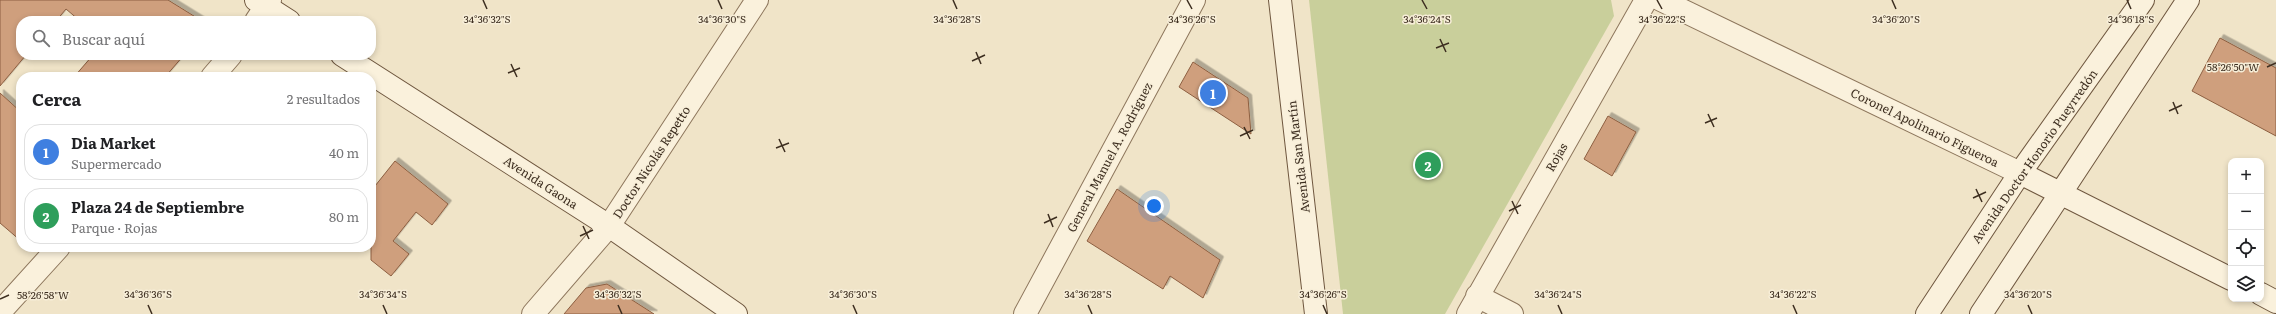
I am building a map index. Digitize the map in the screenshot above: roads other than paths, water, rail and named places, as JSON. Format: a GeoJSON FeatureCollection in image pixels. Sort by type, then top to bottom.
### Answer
{"type":"FeatureCollection","features":[{"type":"Feature","properties":{"kind":"street","name":"Doctor Nicolás Repetto"},"geometry":{"type":"LineString","coordinates":[[533,314],[609,226],[757,0]]}},
{"type":"Feature","properties":{"kind":"street","name":"General Manuel A. Rodríguez"},"geometry":{"type":"LineString","coordinates":[[1025,314],[1194,0]]}},
{"type":"Feature","properties":{"kind":"street","name":"Avenida San Martín"},"geometry":{"type":"LineString","coordinates":[[1280,0],[1316,314]]}},
{"type":"Feature","properties":{"kind":"street","name":"Rojas"},"geometry":{"type":"LineString","coordinates":[[1473,305],[1646,0]]}},
{"type":"Feature","properties":{"kind":"street","name":"Coronel Apolinario Figueroa"},"geometry":{"type":"LineString","coordinates":[[1661,0],[2061,193],[2228,277]]}},
{"type":"Feature","properties":{"kind":"street","name":"Avenida Doctor Honorio Pueyrredón"},"geometry":{"type":"LineString","coordinates":[[1927,314],[2020,173],[2143,0]]}},
{"type":"Feature","properties":{"kind":"street"},"geometry":{"type":"LineString","coordinates":[[1981,314],[2188,0]]}},
{"type":"Feature","properties":{"kind":"street"},"geometry":{"type":"LineString","coordinates":[[262,7],[279,16]]}},
{"type":"Feature","properties":{"kind":"street"},"geometry":{"type":"LineString","coordinates":[[216,72],[227,60]]}},
{"type":"Feature","properties":{"kind":"street","name":"Avenida Gaona"},"geometry":{"type":"LineString","coordinates":[[350,60],[369,72]]}},
{"type":"Feature","properties":{"kind":"street","name":"Avenida Gaona"},"geometry":{"type":"LineString","coordinates":[[376,77],[609,226],[736,314]]}},
{"type":"Feature","properties":{"kind":"street"},"geometry":{"type":"LineString","coordinates":[[0,312],[54,252]]}},
{"type":"Feature","properties":{"kind":"street"},"geometry":{"type":"LineString","coordinates":[[2264,296],[2276,302]]}},
{"type":"Feature","properties":{"kind":"street"},"geometry":{"type":"LineString","coordinates":[[1473,305],[1512,314]]}},
{"type":"Feature","properties":{"kind":"place","name":"Dia Market"},"geometry":{"type":"Point","coordinates":[1213,93]}},
{"type":"Feature","properties":{"kind":"place","name":"Plaza 24 de Septiembre"},"geometry":{"type":"Point","coordinates":[1428,165]}}]}
